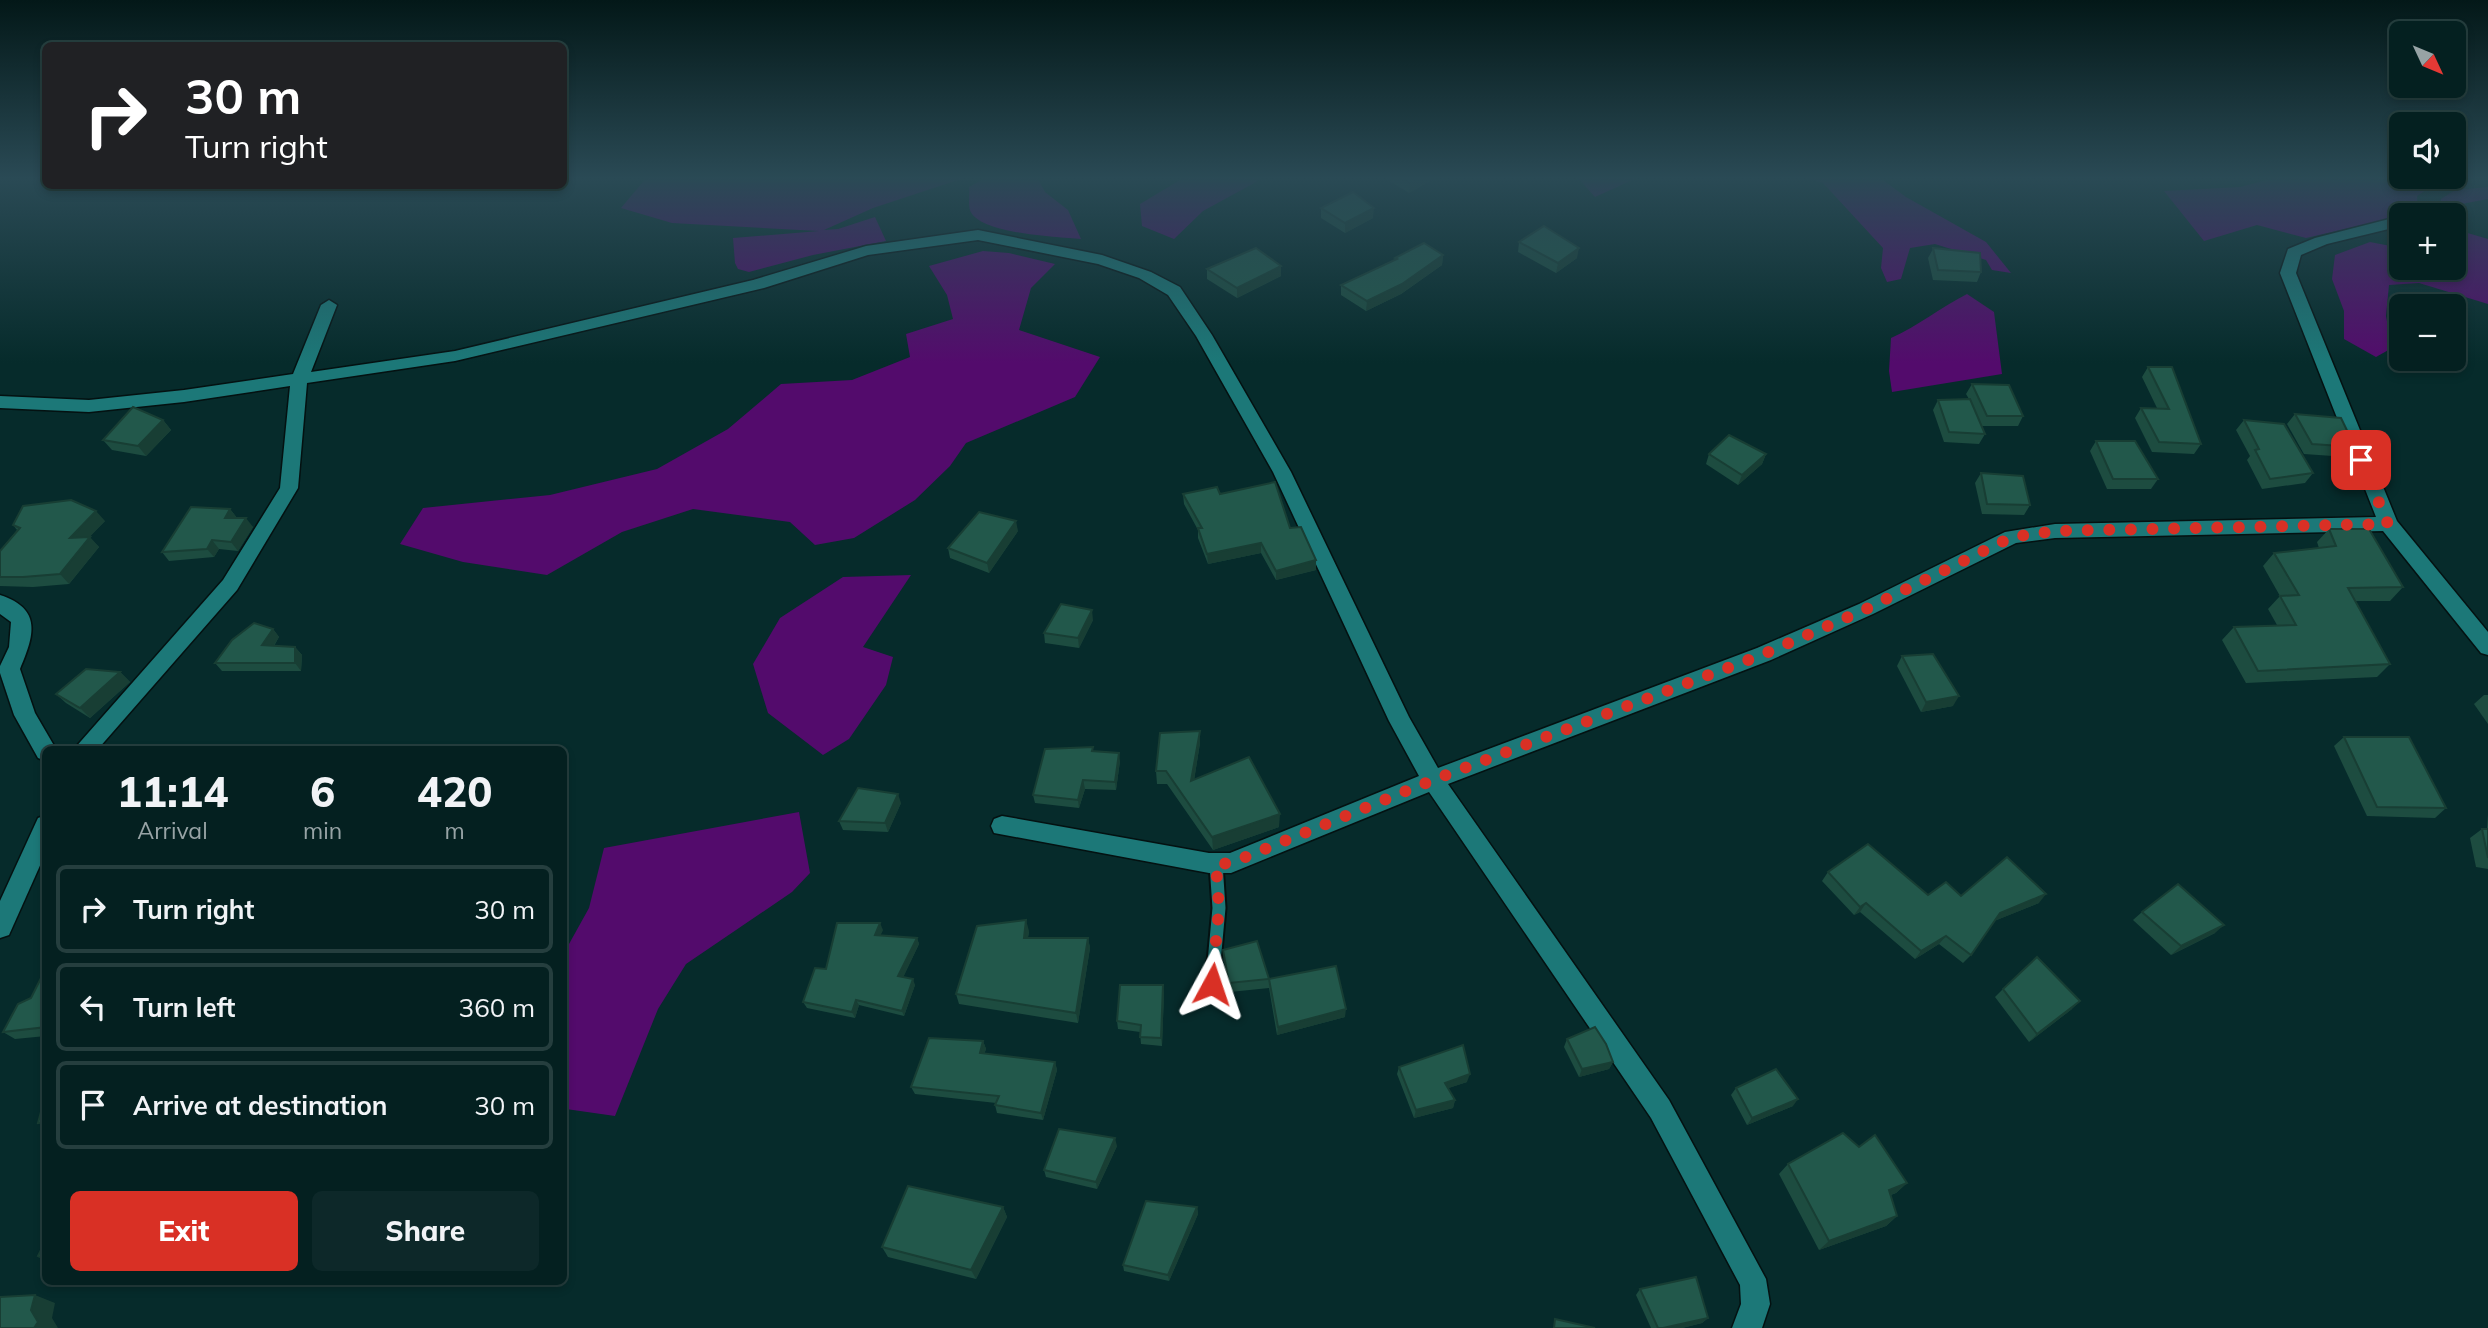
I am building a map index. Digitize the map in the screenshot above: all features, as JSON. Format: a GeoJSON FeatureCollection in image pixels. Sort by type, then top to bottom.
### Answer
{"type":"FeatureCollection","features":[{"type":"Feature","properties":{"kind":"street"},"geometry":{"type":"LineString","coordinates":[[0,402],[89,407],[299,380],[456,356],[758,284],[866,251],[950,239]]}},
{"type":"Feature","properties":{"kind":"street"},"geometry":{"type":"LineString","coordinates":[[998,239],[1102,260],[1145,275],[1174,291],[1211,346],[1282,472],[1400,720],[1433,780],[1660,1109],[1752,1279],[1758,1296],[1756,1310],[1747,1328]]}},
{"type":"Feature","properties":{"kind":"street"},"geometry":{"type":"LineString","coordinates":[[2329,239],[2294,252],[2288,273],[2388,524],[2488,647]]}},
{"type":"Feature","properties":{"kind":"street"},"geometry":{"type":"LineString","coordinates":[[88,746],[230,585],[289,488],[299,380],[328,305]]}},
{"type":"Feature","properties":{"kind":"street"},"geometry":{"type":"LineString","coordinates":[[1002,825],[1216,864],[1231,863],[1433,780],[1764,654],[1866,609],[2012,537],[2055,531],[2388,524]]}},
{"type":"Feature","properties":{"kind":"street"},"geometry":{"type":"LineString","coordinates":[[0,603],[22,619],[19,648],[9,669],[25,715],[43,746]]}},
{"type":"Feature","properties":{"kind":"street"},"geometry":{"type":"LineString","coordinates":[[0,926],[42,834]]}},
{"type":"Feature","properties":{"kind":"lane"},"geometry":{"type":"LineString","coordinates":[[1212,984],[1219,908],[1216,864]]}},
{"type":"Feature","properties":{"kind":"shaded area"},"geometry":{"type":"Polygon","coordinates":[[[733,239],[886,241],[813,255],[749,272],[738,269],[733,239]]]}},
{"type":"Feature","properties":{"kind":"shaded area"},"geometry":{"type":"Polygon","coordinates":[[[1875,239],[1981,239],[2011,273],[1992,270],[1986,260],[1935,244],[1910,248],[1901,279],[1887,282],[1881,268],[1883,248],[1875,239]]]}},
{"type":"Feature","properties":{"kind":"shaded area"},"geometry":{"type":"Polygon","coordinates":[[[2466,239],[2488,239],[2488,304],[2466,297],[2466,294],[2455,294],[2419,283],[2389,285],[2386,316],[2389,350],[2376,357],[2344,339],[2344,311],[2332,279],[2335,255],[2370,242],[2389,246],[2389,280],[2466,280],[2466,239]]]}},
{"type":"Feature","properties":{"kind":"shaded area"},"geometry":{"type":"Polygon","coordinates":[[[983,251],[1009,253],[1055,264],[1031,288],[1019,330],[1100,357],[1075,397],[966,443],[950,466],[915,500],[854,538],[815,545],[790,522],[693,509],[622,532],[547,575],[463,562],[400,544],[423,508],[550,495],[657,469],[728,429],[781,384],[852,380],[910,357],[906,334],[953,319],[947,295],[929,266],[983,251]]]}},
{"type":"Feature","properties":{"kind":"shaded area"},"geometry":{"type":"Polygon","coordinates":[[[1967,294],[1994,312],[2002,374],[1892,392],[1889,371],[1891,338],[1967,294]]]}},
{"type":"Feature","properties":{"kind":"shaded area"},"geometry":{"type":"Polygon","coordinates":[[[911,575],[863,647],[893,657],[886,685],[849,739],[823,755],[768,713],[753,664],[780,618],[843,577],[911,575]]]}},
{"type":"Feature","properties":{"kind":"shaded area"},"geometry":{"type":"Polygon","coordinates":[[[799,812],[810,873],[792,892],[686,964],[658,1009],[615,1116],[567,1109],[567,948],[589,908],[604,848],[799,812]]]}},
{"type":"Feature","properties":{"kind":"building"},"geometry":{"type":"Polygon","coordinates":[[[1524,239],[1565,239],[1579,248],[1558,263],[1519,242],[1524,239]]]}},
{"type":"Feature","properties":{"kind":"building"},"geometry":{"type":"Polygon","coordinates":[[[1424,243],[1443,255],[1402,284],[1367,301],[1341,285],[1397,259],[1395,258],[1424,243]]]}},
{"type":"Feature","properties":{"kind":"building"},"geometry":{"type":"Polygon","coordinates":[[[1256,248],[1281,266],[1237,288],[1207,269],[1256,248]]]}},
{"type":"Feature","properties":{"kind":"building"},"geometry":{"type":"Polygon","coordinates":[[[1933,248],[1980,253],[1981,272],[1938,270],[1933,248]]]}},
{"type":"Feature","properties":{"kind":"building"},"geometry":{"type":"Polygon","coordinates":[[[2148,367],[2172,367],[2201,444],[2159,442],[2141,408],[2169,409],[2148,367]]]}},
{"type":"Feature","properties":{"kind":"building"},"geometry":{"type":"Polygon","coordinates":[[[1972,384],[2009,385],[2023,416],[1987,416],[1972,384]]]}},
{"type":"Feature","properties":{"kind":"building"},"geometry":{"type":"Polygon","coordinates":[[[1970,399],[1985,434],[1949,432],[1938,400],[1970,399]]]}},
{"type":"Feature","properties":{"kind":"building"},"geometry":{"type":"Polygon","coordinates":[[[133,407],[163,420],[138,446],[103,440],[133,407]]]}},
{"type":"Feature","properties":{"kind":"building"},"geometry":{"type":"Polygon","coordinates":[[[2295,414],[2341,418],[2355,447],[2312,444],[2295,414]]]}},
{"type":"Feature","properties":{"kind":"building"},"geometry":{"type":"Polygon","coordinates":[[[2244,420],[2284,424],[2313,473],[2270,479],[2244,420]]]}},
{"type":"Feature","properties":{"kind":"building"},"geometry":{"type":"Polygon","coordinates":[[[1729,435],[1766,454],[1742,475],[1709,454],[1729,435]]]}},
{"type":"Feature","properties":{"kind":"building"},"geometry":{"type":"Polygon","coordinates":[[[2096,441],[2135,441],[2158,479],[2113,479],[2096,441]]]}},
{"type":"Feature","properties":{"kind":"building"},"geometry":{"type":"Polygon","coordinates":[[[1981,473],[2023,476],[2030,505],[1987,504],[1981,473]]]}},
{"type":"Feature","properties":{"kind":"building"},"geometry":{"type":"Polygon","coordinates":[[[1275,482],[1290,528],[1301,527],[1316,560],[1276,571],[1261,543],[1207,554],[1198,528],[1202,528],[1183,494],[1217,487],[1220,494],[1275,482]]]}},
{"type":"Feature","properties":{"kind":"building"},"geometry":{"type":"Polygon","coordinates":[[[71,500],[96,511],[70,538],[90,537],[60,574],[0,577],[0,551],[20,528],[13,525],[23,506],[71,500]]]}},
{"type":"Feature","properties":{"kind":"building"},"geometry":{"type":"Polygon","coordinates":[[[191,507],[230,509],[225,518],[246,518],[231,542],[212,540],[207,549],[162,552],[191,507]]]}},
{"type":"Feature","properties":{"kind":"building"},"geometry":{"type":"Polygon","coordinates":[[[979,512],[1016,521],[987,563],[948,548],[979,512]]]}},
{"type":"Feature","properties":{"kind":"building"},"geometry":{"type":"Polygon","coordinates":[[[2329,529],[2369,529],[2403,587],[2348,588],[2390,664],[2258,671],[2234,627],[2296,625],[2280,596],[2299,595],[2274,553],[2336,546],[2329,529]]]}},
{"type":"Feature","properties":{"kind":"building"},"geometry":{"type":"Polygon","coordinates":[[[1061,604],[1092,610],[1078,638],[1044,633],[1061,604]]]}},
{"type":"Feature","properties":{"kind":"building"},"geometry":{"type":"Polygon","coordinates":[[[254,623],[273,629],[262,645],[295,647],[295,663],[215,663],[232,640],[254,623]]]}},
{"type":"Feature","properties":{"kind":"building"},"geometry":{"type":"Polygon","coordinates":[[[1933,654],[1959,696],[1926,702],[1902,656],[1933,654]]]}},
{"type":"Feature","properties":{"kind":"building"},"geometry":{"type":"Polygon","coordinates":[[[86,669],[120,672],[80,708],[56,694],[86,669]]]}},
{"type":"Feature","properties":{"kind":"building"},"geometry":{"type":"Polygon","coordinates":[[[1200,731],[1191,781],[1249,757],[1280,814],[1212,837],[1166,771],[1156,771],[1160,733],[1200,731]]]}},
{"type":"Feature","properties":{"kind":"building"},"geometry":{"type":"Polygon","coordinates":[[[2344,737],[2409,737],[2446,808],[2377,807],[2344,737]]]}},
{"type":"Feature","properties":{"kind":"building"},"geometry":{"type":"Polygon","coordinates":[[[1093,747],[1092,751],[1119,753],[1115,782],[1083,780],[1078,800],[1033,795],[1045,749],[1093,747]]]}},
{"type":"Feature","properties":{"kind":"building"},"geometry":{"type":"Polygon","coordinates":[[[858,788],[898,794],[885,823],[839,821],[858,788]]]}},
{"type":"Feature","properties":{"kind":"building"},"geometry":{"type":"Polygon","coordinates":[[[2482,829],[2488,829],[2488,858],[2482,829]]]}},
{"type":"Feature","properties":{"kind":"building"},"geometry":{"type":"Polygon","coordinates":[[[1868,844],[1928,895],[1946,882],[1961,896],[2007,857],[2046,894],[2000,913],[1971,955],[1946,936],[1921,951],[1866,903],[1860,907],[1828,872],[1868,844]]]}},
{"type":"Feature","properties":{"kind":"building"},"geometry":{"type":"Polygon","coordinates":[[[2178,884],[2224,925],[2181,946],[2142,912],[2178,884]]]}},
{"type":"Feature","properties":{"kind":"building"},"geometry":{"type":"Polygon","coordinates":[[[1026,920],[1024,938],[1088,938],[1076,1013],[956,994],[977,926],[1026,920]]]}},
{"type":"Feature","properties":{"kind":"building"},"geometry":{"type":"Polygon","coordinates":[[[837,923],[880,923],[875,935],[917,938],[898,976],[913,979],[902,1011],[856,1000],[852,1012],[803,1002],[815,968],[826,969],[837,923]]]}},
{"type":"Feature","properties":{"kind":"building"},"geometry":{"type":"Polygon","coordinates":[[[1257,941],[1269,979],[1229,983],[1223,950],[1257,941]]]}},
{"type":"Feature","properties":{"kind":"building"},"geometry":{"type":"Polygon","coordinates":[[[2037,957],[2080,1001],[2037,1034],[2003,989],[2037,957]]]}},
{"type":"Feature","properties":{"kind":"building"},"geometry":{"type":"Polygon","coordinates":[[[1336,966],[1346,1009],[1278,1027],[1269,979],[1336,966]]]}},
{"type":"Feature","properties":{"kind":"building"},"geometry":{"type":"Polygon","coordinates":[[[42,976],[42,1027],[3,1032],[18,1004],[31,998],[42,976]]]}},
{"type":"Feature","properties":{"kind":"building"},"geometry":{"type":"Polygon","coordinates":[[[1120,985],[1163,985],[1161,1038],[1140,1037],[1141,1025],[1117,1021],[1120,985]]]}},
{"type":"Feature","properties":{"kind":"building"},"geometry":{"type":"Polygon","coordinates":[[[1595,1027],[1613,1062],[1582,1069],[1567,1039],[1595,1027]]]}},
{"type":"Feature","properties":{"kind":"building"},"geometry":{"type":"Polygon","coordinates":[[[929,1038],[983,1041],[980,1053],[1055,1062],[1041,1113],[995,1105],[999,1096],[911,1087],[929,1038]]]}},
{"type":"Feature","properties":{"kind":"building"},"geometry":{"type":"Polygon","coordinates":[[[1463,1045],[1470,1074],[1445,1083],[1455,1100],[1416,1110],[1399,1067],[1463,1045]]]}},
{"type":"Feature","properties":{"kind":"building"},"geometry":{"type":"Polygon","coordinates":[[[1776,1069],[1798,1099],[1752,1118],[1736,1088],[1776,1069]]]}},
{"type":"Feature","properties":{"kind":"building"},"geometry":{"type":"Polygon","coordinates":[[[1059,1129],[1115,1138],[1096,1182],[1044,1170],[1059,1129]]]}},
{"type":"Feature","properties":{"kind":"building"},"geometry":{"type":"Polygon","coordinates":[[[1843,1133],[1859,1147],[1875,1135],[1907,1183],[1889,1190],[1897,1216],[1829,1241],[1788,1164],[1843,1133]]]}},
{"type":"Feature","properties":{"kind":"building"},"geometry":{"type":"Polygon","coordinates":[[[908,1186],[1003,1207],[971,1270],[882,1247],[908,1186]]]}},
{"type":"Feature","properties":{"kind":"building"},"geometry":{"type":"Polygon","coordinates":[[[1146,1201],[1197,1207],[1168,1275],[1123,1265],[1146,1201]]]}},
{"type":"Feature","properties":{"kind":"building"},"geometry":{"type":"Polygon","coordinates":[[[1696,1277],[1708,1318],[1658,1328],[1640,1289],[1696,1277]]]}},
{"type":"Feature","properties":{"kind":"building"},"geometry":{"type":"Polygon","coordinates":[[[35,1295],[31,1310],[38,1322],[34,1328],[0,1328],[0,1297],[35,1295]]]}},
{"type":"Feature","properties":{"kind":"building"},"geometry":{"type":"Polygon","coordinates":[[[1555,1319],[1595,1328],[1554,1328],[1555,1319]]]}},
{"type":"Feature","properties":{"kind":"route"},"geometry":{"type":"LineString","coordinates":[[1212,984],[1219,908],[1216,864],[1231,863],[1433,780],[1764,654],[1866,609],[2012,537],[2055,531],[2388,524],[2361,460]]}}]}
